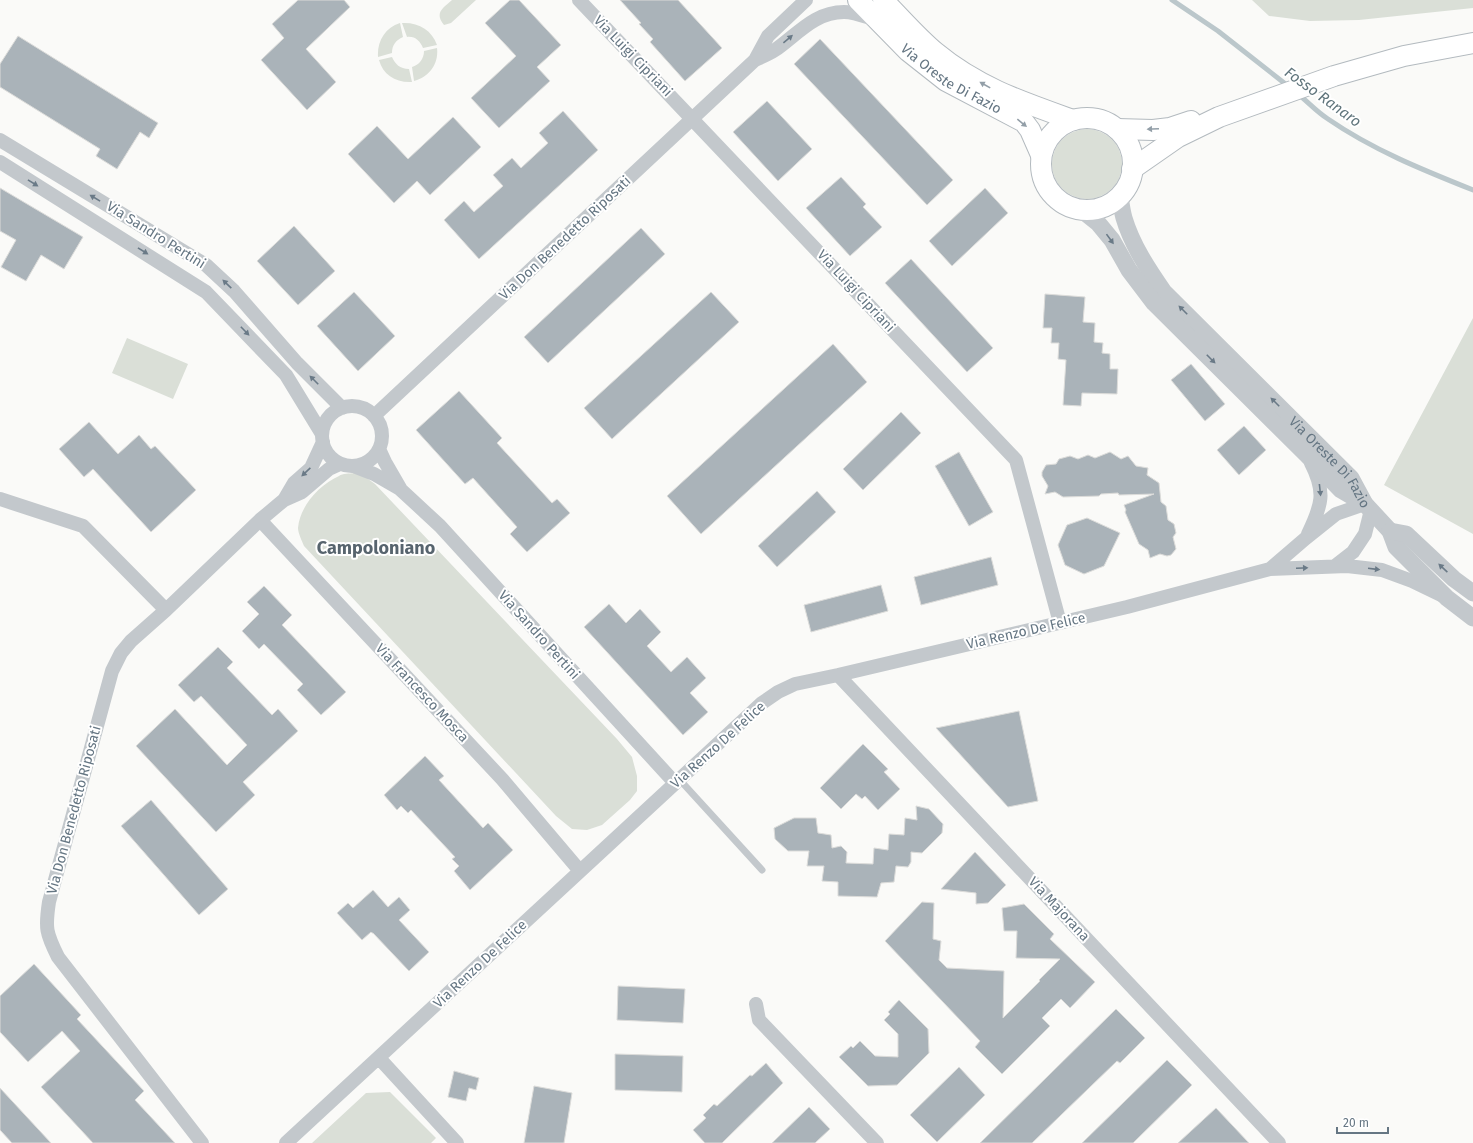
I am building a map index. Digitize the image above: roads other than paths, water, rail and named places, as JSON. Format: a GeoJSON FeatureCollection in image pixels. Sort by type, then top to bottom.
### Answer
{"type":"FeatureCollection","features":[{"type":"Feature","properties":{"kind":"main road","name":"Via Oreste Di Fazio"},"geometry":{"type":"LineString","coordinates":[[858,0],[908,51],[946,81],[1024,122],[1030,130],[1041,155]]}},
{"type":"Feature","properties":{"kind":"main road","name":"Via Oreste Di Fazio"},"geometry":{"type":"LineString","coordinates":[[883,0],[934,51],[967,75],[1016,100],[1073,120]]}},
{"type":"Feature","properties":{"kind":"main road"},"geometry":{"type":"LineString","coordinates":[[1132,169],[1178,137],[1218,118],[1246,107],[1334,76],[1404,56],[1473,43]]}},
{"type":"Feature","properties":{"kind":"main road"},"geometry":{"type":"LineString","coordinates":[[1084,118],[1096,119],[1107,123],[1116,129],[1128,143],[1132,156],[1132,169],[1129,181],[1120,196],[1115,201],[1104,207],[1092,210],[1083,210],[1068,206],[1057,200],[1049,191],[1043,180],[1040,168],[1041,155],[1045,143],[1052,133],[1062,125],[1073,120],[1084,118]]}},
{"type":"Feature","properties":{"kind":"main road"},"geometry":{"type":"LineString","coordinates":[[1116,129],[1153,130],[1170,128],[1192,120],[1218,118]]}},
{"type":"Feature","properties":{"kind":"street","name":"Via Luigi Cipriani"},"geometry":{"type":"LineString","coordinates":[[579,0],[693,118],[1016,460],[1060,623]]}},
{"type":"Feature","properties":{"kind":"street"},"geometry":{"type":"LineString","coordinates":[[756,60],[768,36],[806,0]]}},
{"type":"Feature","properties":{"kind":"street"},"geometry":{"type":"LineString","coordinates":[[756,60],[774,51],[800,29],[820,17],[832,13],[844,12],[879,21]]}},
{"type":"Feature","properties":{"kind":"street","name":"Via Don Benedetto Riposati"},"geometry":{"type":"LineString","coordinates":[[374,416],[756,60]]}},
{"type":"Feature","properties":{"kind":"street","name":"Via Sandro Pertini"},"geometry":{"type":"LineString","coordinates":[[0,140],[206,265],[234,291],[297,363],[342,408]]}},
{"type":"Feature","properties":{"kind":"street","name":"Via Sandro Pertini"},"geometry":{"type":"LineString","coordinates":[[0,162],[206,292],[286,375],[322,438]]}},
{"type":"Feature","properties":{"kind":"street","name":"Via Oreste Di Fazio"},"geometry":{"type":"LineString","coordinates":[[1120,196],[1124,217],[1131,236],[1148,269],[1164,292],[1351,478],[1368,507]]}},
{"type":"Feature","properties":{"kind":"street","name":"Via Oreste Di Fazio"},"geometry":{"type":"LineString","coordinates":[[1083,210],[1098,223],[1112,240],[1129,270],[1154,303],[1341,490],[1368,507]]}},
{"type":"Feature","properties":{"kind":"street"},"geometry":{"type":"LineString","coordinates":[[350,406],[367,410],[374,416],[379,423],[382,432],[382,441],[374,458],[366,464],[356,466],[340,464],[332,459],[326,451],[322,438],[324,426],[328,418],[334,412],[350,406]]}},
{"type":"Feature","properties":{"kind":"street","name":"Via Don Benedetto Riposati"},"geometry":{"type":"LineString","coordinates":[[284,500],[294,483],[311,468],[322,438]]}},
{"type":"Feature","properties":{"kind":"street","name":"Via Sandro Pertini"},"geometry":{"type":"LineString","coordinates":[[379,449],[400,489]]}},
{"type":"Feature","properties":{"kind":"street"},"geometry":{"type":"LineString","coordinates":[[1306,454],[1318,477],[1321,500],[1318,514],[1306,538]]}},
{"type":"Feature","properties":{"kind":"street","name":"Via Don Benedetto Riposati"},"geometry":{"type":"LineString","coordinates":[[202,1143],[58,957],[49,939],[46,923],[49,902],[112,671],[121,652],[260,520],[284,500],[302,492],[329,469],[340,464]]}},
{"type":"Feature","properties":{"kind":"street","name":"Via Sandro Pertini"},"geometry":{"type":"LineString","coordinates":[[356,466],[374,474],[400,489],[440,526],[677,781]]}},
{"type":"Feature","properties":{"kind":"street"},"geometry":{"type":"LineString","coordinates":[[0,499],[83,526],[166,610]]}},
{"type":"Feature","properties":{"kind":"street"},"geometry":{"type":"LineString","coordinates":[[1368,507],[1390,531],[1396,547],[1447,598],[1473,618]]}},
{"type":"Feature","properties":{"kind":"street"},"geometry":{"type":"LineString","coordinates":[[1270,569],[1336,514],[1368,507]]}},
{"type":"Feature","properties":{"kind":"street"},"geometry":{"type":"LineString","coordinates":[[1335,566],[1353,552],[1365,534],[1368,507]]}},
{"type":"Feature","properties":{"kind":"street","name":"Via Francesco Mosca"},"geometry":{"type":"LineString","coordinates":[[260,520],[502,779],[580,871]]}},
{"type":"Feature","properties":{"kind":"street"},"geometry":{"type":"LineString","coordinates":[[1390,531],[1406,534],[1454,579],[1473,593]]}},
{"type":"Feature","properties":{"kind":"street"},"geometry":{"type":"LineString","coordinates":[[1270,569],[1347,566],[1382,570],[1412,581],[1447,598]]}},
{"type":"Feature","properties":{"kind":"street","name":"Via Renzo De Felice"},"geometry":{"type":"LineString","coordinates":[[286,1143],[762,703],[778,692],[795,684],[1127,607],[1270,569]]}},
{"type":"Feature","properties":{"kind":"street","name":"Via Majorana"},"geometry":{"type":"LineString","coordinates":[[838,675],[1279,1143]]}},
{"type":"Feature","properties":{"kind":"street"},"geometry":{"type":"LineString","coordinates":[[756,1004],[759,1020],[877,1143]]}},
{"type":"Feature","properties":{"kind":"street"},"geometry":{"type":"LineString","coordinates":[[379,1058],[457,1143]]}},
{"type":"Feature","properties":{"kind":"lane"},"geometry":{"type":"LineString","coordinates":[[677,781],[762,870]]}},
{"type":"Feature","properties":{"kind":"waterway","name":"Fosso Ranaro"},"geometry":{"type":"LineString","coordinates":[[1172,0],[1218,31],[1288,86]]}},
{"type":"Feature","properties":{"kind":"waterway","name":"Fosso Ranaro"},"geometry":{"type":"LineString","coordinates":[[1298,94],[1324,116],[1380,150],[1473,190]]}},
{"type":"Feature","properties":{"kind":"district","name":"Campoloniano"},"geometry":{"type":"Point","coordinates":[376,548]}}]}
